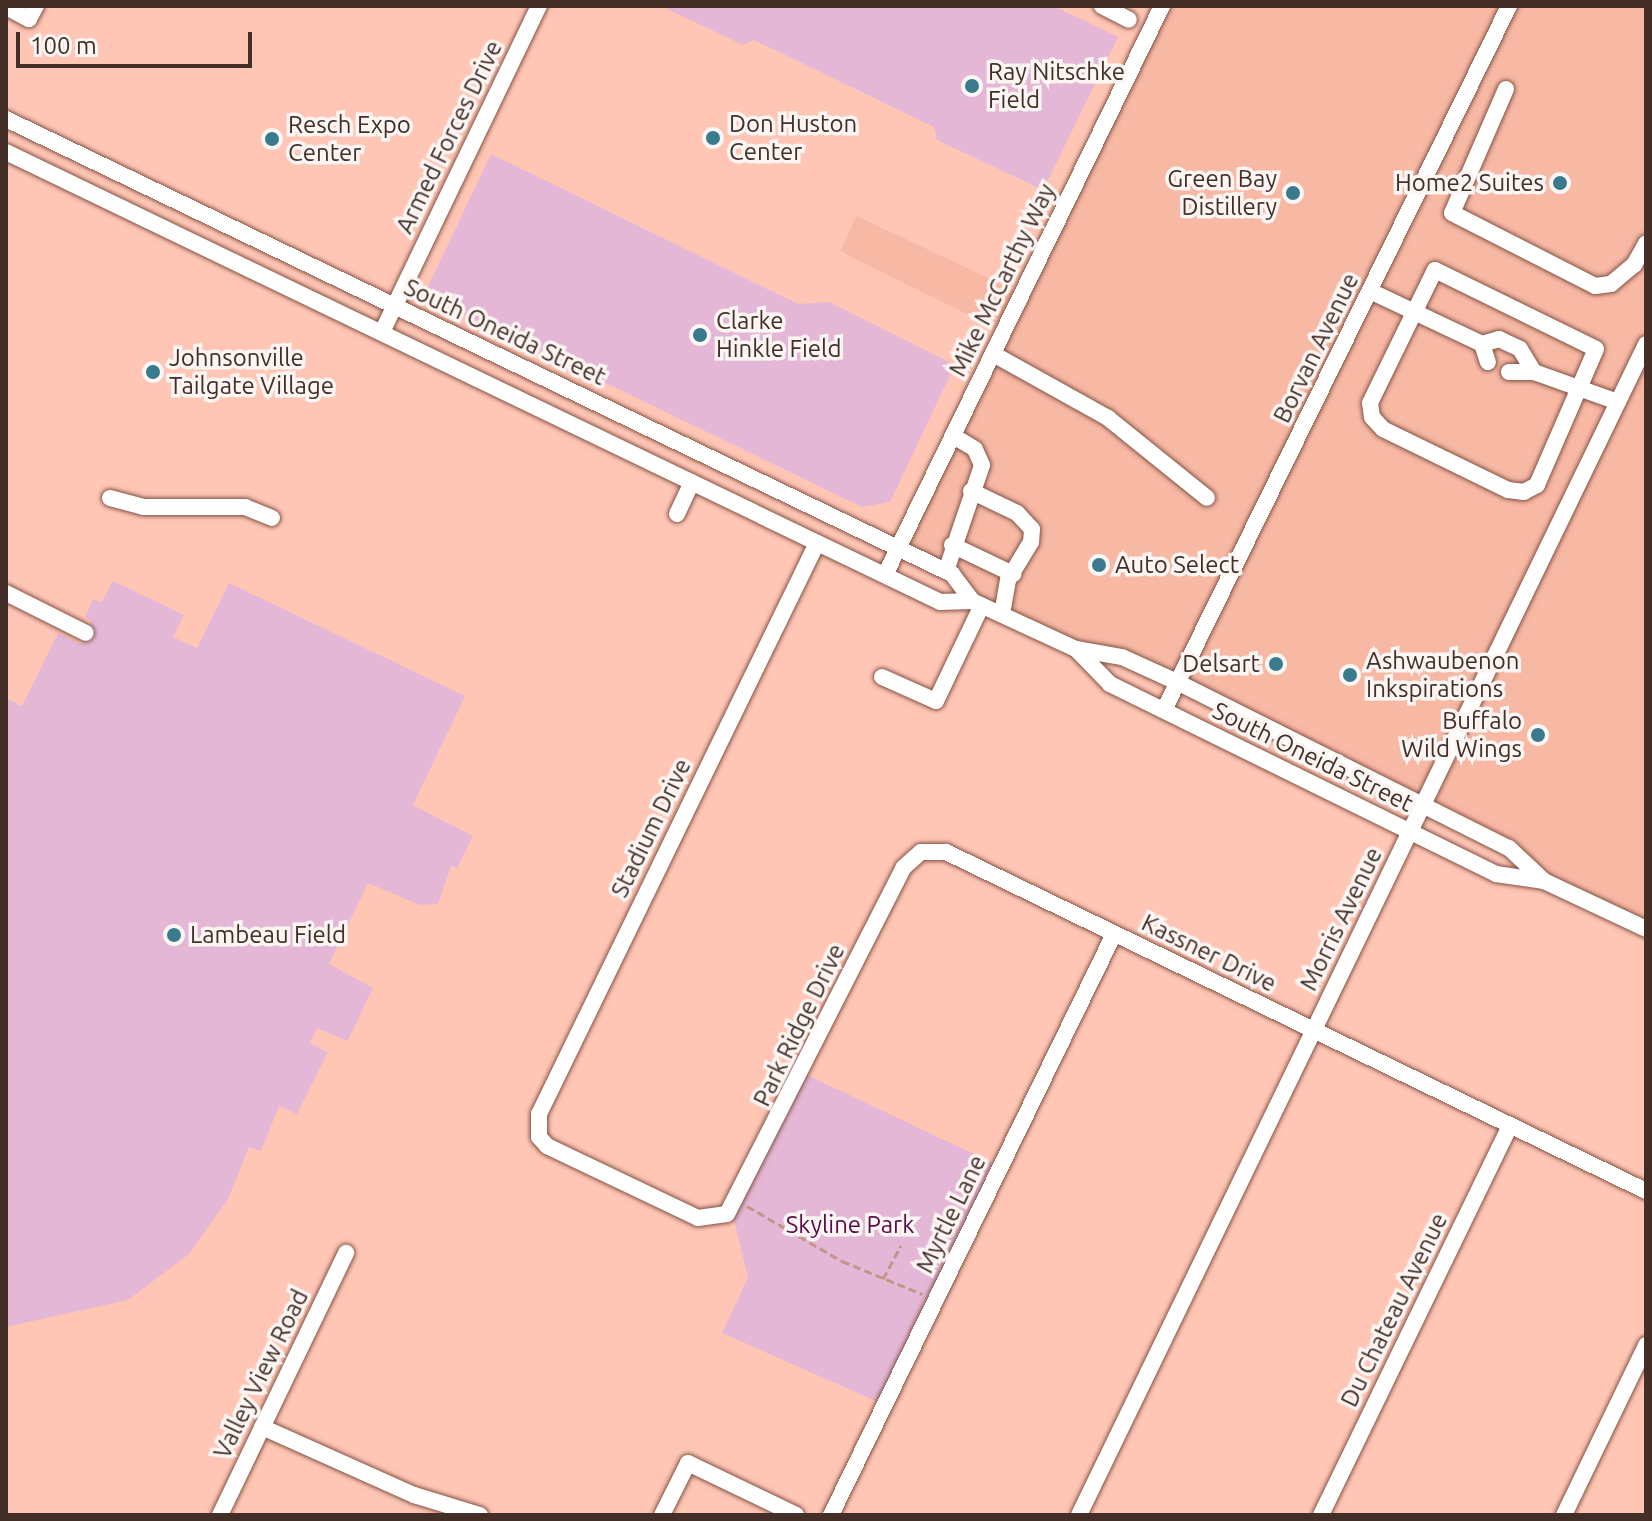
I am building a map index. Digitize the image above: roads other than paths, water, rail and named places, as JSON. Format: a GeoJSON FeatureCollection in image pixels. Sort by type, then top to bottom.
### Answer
{"type":"FeatureCollection","features":[{"type":"Feature","properties":{"kind":"street"},"geometry":{"type":"LineString","coordinates":[[6,7],[29,19],[36,6]]}},
{"type":"Feature","properties":{"kind":"street","name":"Armed Forces Drive"},"geometry":{"type":"LineString","coordinates":[[382,332],[539,6]]}},
{"type":"Feature","properties":{"kind":"street"},"geometry":{"type":"LineString","coordinates":[[1102,6],[1129,20]]}},
{"type":"Feature","properties":{"kind":"street","name":"Mike McCarthy Way"},"geometry":{"type":"LineString","coordinates":[[885,575],[1162,6]]}},
{"type":"Feature","properties":{"kind":"street","name":"Borvan Avenue"},"geometry":{"type":"LineString","coordinates":[[1164,710],[1509,6]]}},
{"type":"Feature","properties":{"kind":"street"},"geometry":{"type":"LineString","coordinates":[[1506,89],[1452,213],[1595,286],[1611,284],[1634,265],[1646,243]]}},
{"type":"Feature","properties":{"kind":"street","name":"South Oneida Street"},"geometry":{"type":"LineString","coordinates":[[6,119],[946,571],[977,603],[1076,649],[1122,657],[1179,683],[1509,848],[1544,881]]}},
{"type":"Feature","properties":{"kind":"street","name":"South Oneida Street"},"geometry":{"type":"LineString","coordinates":[[6,152],[940,602],[977,603]]}},
{"type":"Feature","properties":{"kind":"street"},"geometry":{"type":"LineString","coordinates":[[1435,270],[1596,349],[1537,485],[1524,492],[1508,490],[1383,429],[1372,417],[1370,403],[1413,312],[1435,270]]}},
{"type":"Feature","properties":{"kind":"street"},"geometry":{"type":"LineString","coordinates":[[1370,291],[1482,344],[1499,339],[1520,349],[1534,372]]}},
{"type":"Feature","properties":{"kind":"street"},"geometry":{"type":"LineString","coordinates":[[1482,344],[1488,362]]}},
{"type":"Feature","properties":{"kind":"street","name":"Morris Avenue"},"geometry":{"type":"LineString","coordinates":[[1079,1515],[1646,344]]}},
{"type":"Feature","properties":{"kind":"street"},"geometry":{"type":"LineString","coordinates":[[993,354],[1108,418],[1207,498]]}},
{"type":"Feature","properties":{"kind":"street"},"geometry":{"type":"LineString","coordinates":[[1509,372],[1534,372],[1618,402]]}},
{"type":"Feature","properties":{"kind":"street"},"geometry":{"type":"LineString","coordinates":[[946,571],[952,545],[982,465],[975,449],[953,436]]}},
{"type":"Feature","properties":{"kind":"street"},"geometry":{"type":"LineString","coordinates":[[677,514],[692,482]]}},
{"type":"Feature","properties":{"kind":"street"},"geometry":{"type":"LineString","coordinates":[[971,491],[1017,513],[1032,529],[1031,542],[1013,574],[1002,614]]}},
{"type":"Feature","properties":{"kind":"street"},"geometry":{"type":"LineString","coordinates":[[110,498],[144,507],[245,507],[272,518]]}},
{"type":"Feature","properties":{"kind":"street","name":"Stadium Drive"},"geometry":{"type":"LineString","coordinates":[[718,1219],[698,1218],[558,1155],[539,1137],[539,1114],[817,543]]}},
{"type":"Feature","properties":{"kind":"street"},"geometry":{"type":"LineString","coordinates":[[952,545],[1013,574]]}},
{"type":"Feature","properties":{"kind":"street"},"geometry":{"type":"LineString","coordinates":[[6,593],[86,633]]}},
{"type":"Feature","properties":{"kind":"street"},"geometry":{"type":"LineString","coordinates":[[882,677],[936,701],[977,603]]}},
{"type":"Feature","properties":{"kind":"street","name":"South Oneida Street"},"geometry":{"type":"LineString","coordinates":[[1076,649],[1110,684],[1410,832],[1496,874],[1544,881],[1646,929]]}},
{"type":"Feature","properties":{"kind":"street","name":"Kassner Drive"},"geometry":{"type":"LineString","coordinates":[[921,852],[946,852],[1646,1191]]}},
{"type":"Feature","properties":{"kind":"street","name":"Park Ridge Drive"},"geometry":{"type":"LineString","coordinates":[[718,1219],[736,1203],[903,868],[921,852]]}},
{"type":"Feature","properties":{"kind":"street","name":"Myrtle Lane"},"geometry":{"type":"LineString","coordinates":[[831,1515],[1114,934]]}},
{"type":"Feature","properties":{"kind":"street","name":"Du Chateau Avenue"},"geometry":{"type":"LineString","coordinates":[[1321,1515],[1510,1125]]}},
{"type":"Feature","properties":{"kind":"street","name":"Valley View Road"},"geometry":{"type":"LineString","coordinates":[[220,1515],[346,1253]]}},
{"type":"Feature","properties":{"kind":"street"},"geometry":{"type":"LineString","coordinates":[[1564,1515],[1646,1345]]}},
{"type":"Feature","properties":{"kind":"street"},"geometry":{"type":"LineString","coordinates":[[262,1427],[414,1495],[480,1515]]}},
{"type":"Feature","properties":{"kind":"street"},"geometry":{"type":"LineString","coordinates":[[662,1515],[688,1463],[796,1515]]}},
{"type":"Feature","properties":{"kind":"place","name":"Ray Nitschke Field"},"geometry":{"type":"Point","coordinates":[972,86]}},
{"type":"Feature","properties":{"kind":"place","name":"Don Huston Center"},"geometry":{"type":"Point","coordinates":[713,138]}},
{"type":"Feature","properties":{"kind":"place","name":"Resch Expo Center"},"geometry":{"type":"Point","coordinates":[272,139]}},
{"type":"Feature","properties":{"kind":"place","name":"Home2 Suites"},"geometry":{"type":"Point","coordinates":[1560,183]}},
{"type":"Feature","properties":{"kind":"place","name":"Green Bay Distillery"},"geometry":{"type":"Point","coordinates":[1293,193]}},
{"type":"Feature","properties":{"kind":"place","name":"Clarke Hinkle Field"},"geometry":{"type":"Point","coordinates":[700,335]}},
{"type":"Feature","properties":{"kind":"place","name":"Johnsonville Tailgate Village"},"geometry":{"type":"Point","coordinates":[153,372]}},
{"type":"Feature","properties":{"kind":"place","name":"Auto Select"},"geometry":{"type":"Point","coordinates":[1099,565]}},
{"type":"Feature","properties":{"kind":"place","name":"Delsart"},"geometry":{"type":"Point","coordinates":[1276,664]}},
{"type":"Feature","properties":{"kind":"place","name":"Ashwaubenon Inkspirations"},"geometry":{"type":"Point","coordinates":[1350,675]}},
{"type":"Feature","properties":{"kind":"place","name":"Buffalo Wild Wings"},"geometry":{"type":"Point","coordinates":[1538,735]}},
{"type":"Feature","properties":{"kind":"place","name":"Lambeau Field"},"geometry":{"type":"Point","coordinates":[174,935]}},
{"type":"Feature","properties":{"kind":"park label","name":"Skyline Park"},"geometry":{"type":"Point","coordinates":[850,1225]}}]}
